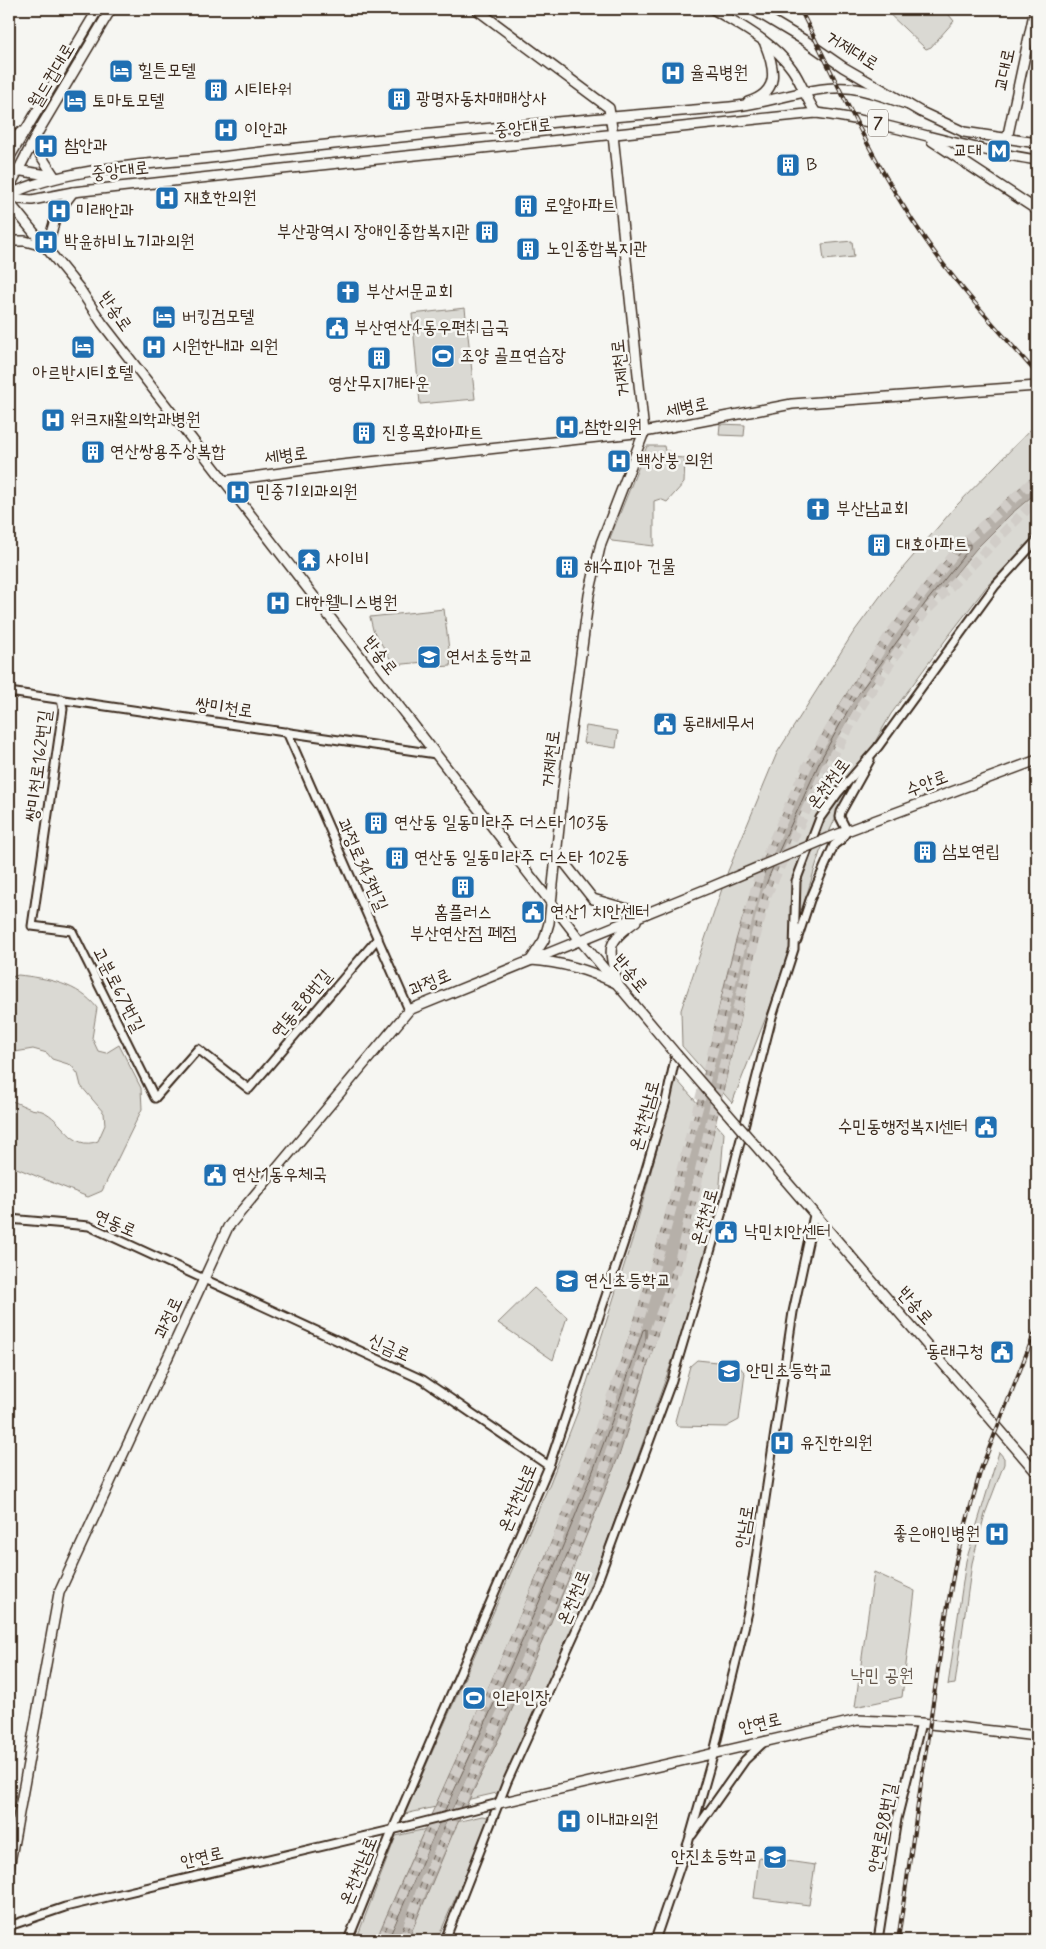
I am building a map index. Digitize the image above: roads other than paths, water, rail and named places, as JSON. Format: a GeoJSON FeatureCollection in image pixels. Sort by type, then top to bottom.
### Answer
{"type":"FeatureCollection","features":[{"type":"Feature","properties":{"kind":"main road","name":"월드컵대로"},"geometry":{"type":"LineString","coordinates":[[9,158],[98,9]]}},
{"type":"Feature","properties":{"kind":"main road","name":"월드컵대로"},"geometry":{"type":"LineString","coordinates":[[9,188],[13,170],[38,132],[111,9]]}},
{"type":"Feature","properties":{"kind":"main road","name":"거제천로"},"geometry":{"type":"LineString","coordinates":[[476,9],[609,108],[614,134],[644,432],[601,543],[589,595],[550,901],[549,923],[544,940],[531,960]]}},
{"type":"Feature","properties":{"kind":"main road"},"geometry":{"type":"LineString","coordinates":[[713,9],[764,41],[782,56],[794,71],[804,94],[816,113]]}},
{"type":"Feature","properties":{"kind":"main road","name":"거제대로"},"geometry":{"type":"LineString","coordinates":[[752,9],[804,40],[843,67],[908,105],[964,132],[1007,139]]}},
{"type":"Feature","properties":{"kind":"main road","name":"교대로"},"geometry":{"type":"LineString","coordinates":[[1007,139],[1035,9]]}},
{"type":"Feature","properties":{"kind":"main road"},"geometry":{"type":"LineString","coordinates":[[734,107],[752,101],[769,89],[774,72],[764,41]]}},
{"type":"Feature","properties":{"kind":"main road","name":"거제대로"},"geometry":{"type":"LineString","coordinates":[[764,103],[825,89],[848,88],[908,105]]}},
{"type":"Feature","properties":{"kind":"main road","name":"중앙대로"},"geometry":{"type":"LineString","coordinates":[[9,197],[27,186],[57,177],[298,148],[610,116],[764,103]]}},
{"type":"Feature","properties":{"kind":"main road","name":"중앙대로"},"geometry":{"type":"LineString","coordinates":[[9,197],[32,200],[73,192],[816,113],[871,122],[996,154],[1037,160]]}},
{"type":"Feature","properties":{"kind":"main road"},"geometry":{"type":"LineString","coordinates":[[9,143],[32,121]]}},
{"type":"Feature","properties":{"kind":"main road"},"geometry":{"type":"LineString","coordinates":[[38,132],[36,148],[57,177]]}},
{"type":"Feature","properties":{"kind":"main road"},"geometry":{"type":"LineString","coordinates":[[926,137],[1037,210]]}},
{"type":"Feature","properties":{"kind":"main road"},"geometry":{"type":"LineString","coordinates":[[1007,139],[1037,143]]}},
{"type":"Feature","properties":{"kind":"main road"},"geometry":{"type":"LineString","coordinates":[[13,170],[57,177]]}},
{"type":"Feature","properties":{"kind":"main road"},"geometry":{"type":"LineString","coordinates":[[9,241],[25,241],[47,247],[57,213],[73,192]]}},
{"type":"Feature","properties":{"kind":"main road","name":"반송로"},"geometry":{"type":"LineString","coordinates":[[9,202],[79,288],[102,323],[580,940],[1037,1473]]}},
{"type":"Feature","properties":{"kind":"main road","name":"세병로"},"geometry":{"type":"LineString","coordinates":[[224,480],[332,466],[644,432],[792,404],[1037,386]]}},
{"type":"Feature","properties":{"kind":"main road","name":"수안로"},"geometry":{"type":"LineString","coordinates":[[709,888],[828,838],[1037,760]]}},
{"type":"Feature","properties":{"kind":"main road"},"geometry":{"type":"LineString","coordinates":[[556,852],[593,899],[645,914]]}},
{"type":"Feature","properties":{"kind":"main road","name":"과정로"},"geometry":{"type":"LineString","coordinates":[[9,1868],[59,1594],[228,1227],[409,1010],[709,888]]}},
{"type":"Feature","properties":{"kind":"main road"},"geometry":{"type":"LineString","coordinates":[[618,984],[610,957],[612,943],[619,934],[645,914]]}},
{"type":"Feature","properties":{"kind":"main road"},"geometry":{"type":"LineString","coordinates":[[531,960],[565,964],[593,972],[618,984]]}},
{"type":"Feature","properties":{"kind":"main road","name":"안연로"},"geometry":{"type":"LineString","coordinates":[[497,1803],[767,1739],[858,1720],[921,1723],[1037,1736]]}},
{"type":"Feature","properties":{"kind":"main road"},"geometry":{"type":"LineString","coordinates":[[1035,1940],[1037,1936]]}},
{"type":"Feature","properties":{"kind":"street","name":"온천천로"},"geometry":{"type":"LineString","coordinates":[[445,1940],[497,1803],[594,1591],[672,1380],[724,1205],[772,1017],[794,949],[796,881],[820,818],[838,793],[878,747],[995,586],[1037,540]]}},
{"type":"Feature","properties":{"kind":"street","name":"쌍미천로"},"geometry":{"type":"LineString","coordinates":[[9,692],[436,754]]}},
{"type":"Feature","properties":{"kind":"street","name":"쌍미천로162번길"},"geometry":{"type":"LineString","coordinates":[[32,926],[63,709],[61,699]]}},
{"type":"Feature","properties":{"kind":"street","name":"과정로343번길"},"geometry":{"type":"LineString","coordinates":[[287,732],[409,1010]]}},
{"type":"Feature","properties":{"kind":"street"},"geometry":{"type":"LineString","coordinates":[[794,949],[810,900],[834,845],[842,840],[847,831],[840,817],[841,812],[878,747]]}},
{"type":"Feature","properties":{"kind":"street","name":"고분로67번길"},"geometry":{"type":"LineString","coordinates":[[32,926],[72,931],[156,1098],[198,1049]]}},
{"type":"Feature","properties":{"kind":"street","name":"연동로8번길"},"geometry":{"type":"LineString","coordinates":[[198,1049],[249,1089],[378,938]]}},
{"type":"Feature","properties":{"kind":"street","name":"온천천남로"},"geometry":{"type":"LineString","coordinates":[[348,1940],[392,1829],[549,1466],[628,1230],[666,1101],[676,1054]]}},
{"type":"Feature","properties":{"kind":"street","name":"안남로"},"geometry":{"type":"LineString","coordinates":[[655,1940],[689,1840],[714,1752],[748,1612],[793,1312],[814,1215]]}},
{"type":"Feature","properties":{"kind":"street","name":"연동로"},"geometry":{"type":"LineString","coordinates":[[9,1219],[89,1226],[204,1280]]}},
{"type":"Feature","properties":{"kind":"street","name":"신금로"},"geometry":{"type":"LineString","coordinates":[[204,1280],[423,1380],[549,1466]]}},
{"type":"Feature","properties":{"kind":"street","name":"안연로98번길"},"geometry":{"type":"LineString","coordinates":[[878,1940],[898,1819],[921,1723]]}},
{"type":"Feature","properties":{"kind":"street","name":"안남로"},"geometry":{"type":"LineString","coordinates":[[689,1840],[745,1760],[767,1739]]}},
{"type":"Feature","properties":{"kind":"street","name":"안연로"},"geometry":{"type":"LineString","coordinates":[[9,1926],[65,1907],[404,1827],[497,1803]]}},
{"type":"Feature","properties":{"kind":"water"},"geometry":{"type":"Polygon","coordinates":[[[1037,473],[1037,492],[1011,514],[976,549],[931,604],[857,704],[825,761],[796,823],[770,888],[711,1143],[682,1256],[620,1453],[551,1622],[501,1734],[453,1833],[408,1940],[376,1940],[509,1641],[602,1414],[640,1304],[690,1132],[728,969],[744,913],[772,839],[793,792],[841,702],[899,617],[931,577],[973,530],[1037,473]]]}},
{"type":"Feature","properties":{"kind":"tunnel"},"geometry":{"type":"LineString","coordinates":[[382,1940],[548,1564],[632,1343],[664,1236],[761,868],[807,766],[890,634],[960,546],[1037,478]]}},
{"type":"Feature","properties":{"kind":"tunnel"},"geometry":{"type":"LineString","coordinates":[[403,1940],[423,1886],[572,1558],[678,1266],[732,1030],[766,896],[826,768],[863,703],[924,613],[1037,499]]}},
{"type":"Feature","properties":{"kind":"railway"},"geometry":{"type":"LineString","coordinates":[[800,9],[858,126],[907,212],[951,274],[1037,374]]}},
{"type":"Feature","properties":{"kind":"railway"},"geometry":{"type":"LineString","coordinates":[[898,1940],[945,1621],[956,1560],[981,1469],[1037,1327]]}},
{"type":"Feature","properties":{"kind":"place","name":"힐튼모텔"},"geometry":{"type":"Point","coordinates":[121,71]}},
{"type":"Feature","properties":{"kind":"place","name":"율곡병원"},"geometry":{"type":"Point","coordinates":[673,73]}},
{"type":"Feature","properties":{"kind":"place","name":"시티타워"},"geometry":{"type":"Point","coordinates":[216,90]}},
{"type":"Feature","properties":{"kind":"place","name":"광명자동차매매상사"},"geometry":{"type":"Point","coordinates":[399,99]}},
{"type":"Feature","properties":{"kind":"place","name":"토마토모텔"},"geometry":{"type":"Point","coordinates":[75,101]}},
{"type":"Feature","properties":{"kind":"place","name":"이안과"},"geometry":{"type":"Point","coordinates":[226,130]}},
{"type":"Feature","properties":{"kind":"place","name":"참안과"},"geometry":{"type":"Point","coordinates":[46,146]}},
{"type":"Feature","properties":{"kind":"place","name":"교대"},"geometry":{"type":"Point","coordinates":[999,151]}},
{"type":"Feature","properties":{"kind":"place","name":"B"},"geometry":{"type":"Point","coordinates":[788,165]}},
{"type":"Feature","properties":{"kind":"place","name":"재호한의원"},"geometry":{"type":"Point","coordinates":[167,198]}},
{"type":"Feature","properties":{"kind":"place","name":"로얄아파트"},"geometry":{"type":"Point","coordinates":[526,206]}},
{"type":"Feature","properties":{"kind":"place","name":"미래안과"},"geometry":{"type":"Point","coordinates":[59,211]}},
{"type":"Feature","properties":{"kind":"place","name":"부산광역시 장애인종합복지관"},"geometry":{"type":"Point","coordinates":[487,232]}},
{"type":"Feature","properties":{"kind":"place","name":"박윤하비뇨기과의원"},"geometry":{"type":"Point","coordinates":[46,242]}},
{"type":"Feature","properties":{"kind":"place","name":"노인종합복지관"},"geometry":{"type":"Point","coordinates":[528,249]}},
{"type":"Feature","properties":{"kind":"place","name":"부산서문교회"},"geometry":{"type":"Point","coordinates":[348,292]}},
{"type":"Feature","properties":{"kind":"place","name":"버킹검모텔"},"geometry":{"type":"Point","coordinates":[164,317]}},
{"type":"Feature","properties":{"kind":"place","name":"부산연산4동우편취급국"},"geometry":{"type":"Point","coordinates":[337,328]}},
{"type":"Feature","properties":{"kind":"place","name":"아르반시티호텔"},"geometry":{"type":"Point","coordinates":[83,347]}},
{"type":"Feature","properties":{"kind":"place","name":"시원한내과 의원"},"geometry":{"type":"Point","coordinates":[154,347]}},
{"type":"Feature","properties":{"kind":"place","name":"조양 골프연습장"},"geometry":{"type":"Point","coordinates":[443,356]}},
{"type":"Feature","properties":{"kind":"place","name":"영산무지개타운"},"geometry":{"type":"Point","coordinates":[379,358]}},
{"type":"Feature","properties":{"kind":"place","name":"워크재활의학과병원"},"geometry":{"type":"Point","coordinates":[53,420]}},
{"type":"Feature","properties":{"kind":"place","name":"참한의원"},"geometry":{"type":"Point","coordinates":[567,427]}},
{"type":"Feature","properties":{"kind":"place","name":"진흥목화아파트"},"geometry":{"type":"Point","coordinates":[364,433]}},
{"type":"Feature","properties":{"kind":"place","name":"연산쌍용주상복합"},"geometry":{"type":"Point","coordinates":[93,452]}},
{"type":"Feature","properties":{"kind":"place","name":"백상붕 의원"},"geometry":{"type":"Point","coordinates":[619,461]}},
{"type":"Feature","properties":{"kind":"place","name":"민중기외과의원"},"geometry":{"type":"Point","coordinates":[238,492]}},
{"type":"Feature","properties":{"kind":"place","name":"부산남교회"},"geometry":{"type":"Point","coordinates":[818,509]}},
{"type":"Feature","properties":{"kind":"place","name":"대호아파트"},"geometry":{"type":"Point","coordinates":[879,545]}},
{"type":"Feature","properties":{"kind":"place","name":"사이비"},"geometry":{"type":"Point","coordinates":[309,560]}},
{"type":"Feature","properties":{"kind":"place","name":"해수피아 건물"},"geometry":{"type":"Point","coordinates":[567,567]}},
{"type":"Feature","properties":{"kind":"place","name":"대한웰니스병원"},"geometry":{"type":"Point","coordinates":[278,603]}},
{"type":"Feature","properties":{"kind":"place","name":"연서초등학교"},"geometry":{"type":"Point","coordinates":[429,657]}},
{"type":"Feature","properties":{"kind":"place","name":"동래세무서"},"geometry":{"type":"Point","coordinates":[665,724]}},
{"type":"Feature","properties":{"kind":"place","name":"연산동 일동미라주 더스타 103동"},"geometry":{"type":"Point","coordinates":[376,823]}},
{"type":"Feature","properties":{"kind":"place","name":"삼보연립"},"geometry":{"type":"Point","coordinates":[925,852]}},
{"type":"Feature","properties":{"kind":"place","name":"연산동 일동미라주 더스타 102동"},"geometry":{"type":"Point","coordinates":[397,858]}},
{"type":"Feature","properties":{"kind":"place","name":"홈플러스 부산연산점 페점"},"geometry":{"type":"Point","coordinates":[463,887]}},
{"type":"Feature","properties":{"kind":"place","name":"연산1 치안센터"},"geometry":{"type":"Point","coordinates":[533,912]}},
{"type":"Feature","properties":{"kind":"place","name":"수민동행정복지센터"},"geometry":{"type":"Point","coordinates":[986,1127]}},
{"type":"Feature","properties":{"kind":"place","name":"연산1동우체국"},"geometry":{"type":"Point","coordinates":[215,1175]}},
{"type":"Feature","properties":{"kind":"place","name":"낙민치안센터"},"geometry":{"type":"Point","coordinates":[726,1232]}},
{"type":"Feature","properties":{"kind":"place","name":"연신초등학교"},"geometry":{"type":"Point","coordinates":[567,1281]}},
{"type":"Feature","properties":{"kind":"place","name":"동래구청"},"geometry":{"type":"Point","coordinates":[1002,1352]}},
{"type":"Feature","properties":{"kind":"place","name":"안민초등학교"},"geometry":{"type":"Point","coordinates":[729,1371]}},
{"type":"Feature","properties":{"kind":"place","name":"유진한의원"},"geometry":{"type":"Point","coordinates":[782,1443]}},
{"type":"Feature","properties":{"kind":"place","name":"좋은애인병원"},"geometry":{"type":"Point","coordinates":[997,1534]}},
{"type":"Feature","properties":{"kind":"place","name":"인라인장"},"geometry":{"type":"Point","coordinates":[474,1698]}},
{"type":"Feature","properties":{"kind":"place","name":"이내과의원"},"geometry":{"type":"Point","coordinates":[569,1821]}},
{"type":"Feature","properties":{"kind":"place","name":"안진초등학교"},"geometry":{"type":"Point","coordinates":[775,1857]}},
{"type":"Feature","properties":{"kind":"park label","name":"낙민 공원"},"geometry":{"type":"Point","coordinates":[882,1676]}}]}
